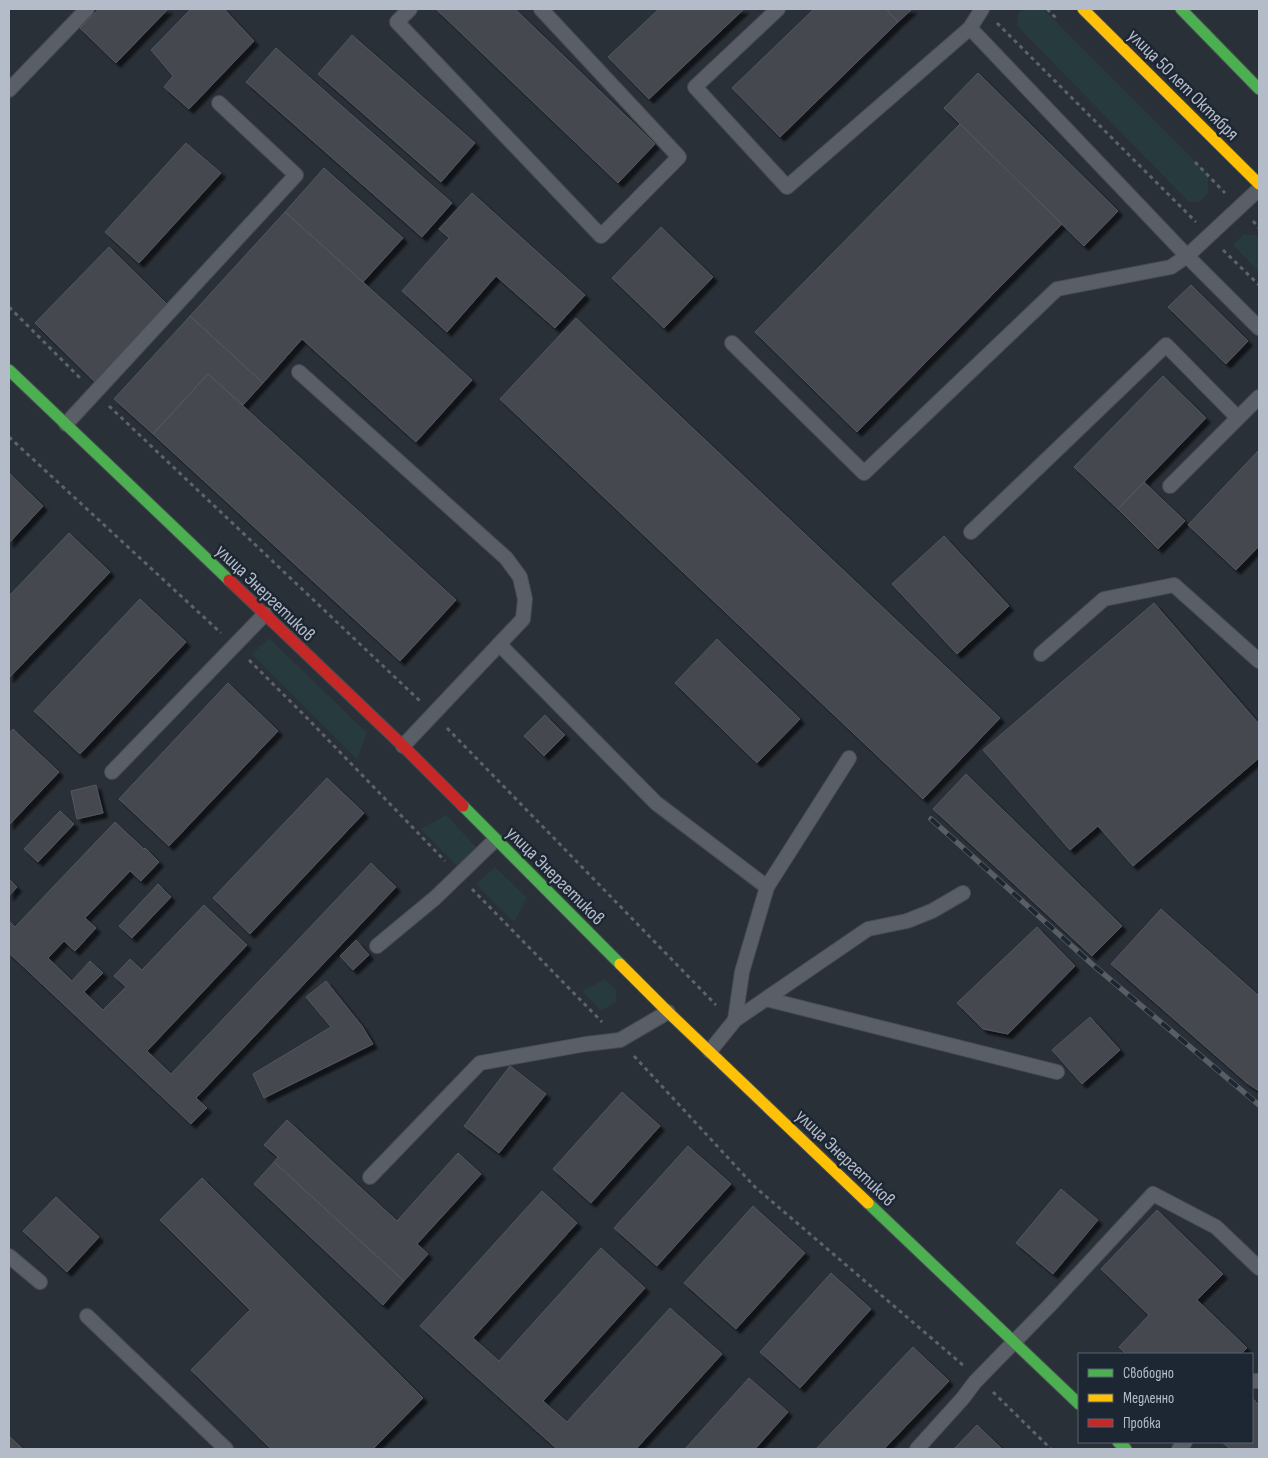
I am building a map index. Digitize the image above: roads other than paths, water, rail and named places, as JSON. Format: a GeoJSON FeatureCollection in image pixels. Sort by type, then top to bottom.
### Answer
{"type":"FeatureCollection","features":[{"type":"Feature","properties":{"kind":"street","name":"улица 50 лет Октября"},"geometry":{"type":"LineString","coordinates":[[1084,9],[1259,184]]}},
{"type":"Feature","properties":{"kind":"street"},"geometry":{"type":"LineString","coordinates":[[1181,9],[1259,89]]}},
{"type":"Feature","properties":{"kind":"street","name":"улица Энергетиков"},"geometry":{"type":"LineString","coordinates":[[9,370],[403,746],[668,1012],[1078,1403]]}},
{"type":"Feature","properties":{"kind":"lane"},"geometry":{"type":"LineString","coordinates":[[9,90],[87,9]]}},
{"type":"Feature","properties":{"kind":"lane"},"geometry":{"type":"LineString","coordinates":[[410,9],[397,22],[601,236],[679,157],[541,9]]}},
{"type":"Feature","properties":{"kind":"lane"},"geometry":{"type":"LineString","coordinates":[[778,9],[695,87],[787,187],[970,28],[982,9]]}},
{"type":"Feature","properties":{"kind":"lane"},"geometry":{"type":"LineString","coordinates":[[970,28],[1187,256],[1259,328]]}},
{"type":"Feature","properties":{"kind":"lane"},"geometry":{"type":"LineString","coordinates":[[66,424],[296,175],[219,103]]}},
{"type":"Feature","properties":{"kind":"lane"},"geometry":{"type":"LineString","coordinates":[[732,342],[864,472],[1057,288],[1171,267],[1187,256],[1259,189]]}},
{"type":"Feature","properties":{"kind":"lane"},"geometry":{"type":"LineString","coordinates":[[971,532],[1166,345],[1238,418]]}},
{"type":"Feature","properties":{"kind":"lane"},"geometry":{"type":"LineString","coordinates":[[299,372],[506,558],[520,577],[525,598],[523,619],[403,746]]}},
{"type":"Feature","properties":{"kind":"lane"},"geometry":{"type":"LineString","coordinates":[[1170,486],[1259,397]]}},
{"type":"Feature","properties":{"kind":"lane"},"geometry":{"type":"LineString","coordinates":[[1041,654],[1104,599],[1174,585],[1259,662]]}},
{"type":"Feature","properties":{"kind":"lane"},"geometry":{"type":"LineString","coordinates":[[112,772],[264,614]]}},
{"type":"Feature","properties":{"kind":"lane"},"geometry":{"type":"LineString","coordinates":[[499,644],[656,803],[767,887]]}},
{"type":"Feature","properties":{"kind":"lane"},"geometry":{"type":"LineString","coordinates":[[734,1021],[742,972],[767,887],[849,758]]}},
{"type":"Feature","properties":{"kind":"lane"},"geometry":{"type":"LineString","coordinates":[[377,946],[459,876],[495,840]]}},
{"type":"Feature","properties":{"kind":"lane"},"geometry":{"type":"LineString","coordinates":[[710,1051],[734,1021],[868,929],[907,921],[932,911],[963,893]]}},
{"type":"Feature","properties":{"kind":"lane"},"geometry":{"type":"LineString","coordinates":[[766,999],[1057,1072]]}},
{"type":"Feature","properties":{"kind":"lane"},"geometry":{"type":"LineString","coordinates":[[370,1177],[480,1063],[586,1044],[620,1040],[668,1012]]}},
{"type":"Feature","properties":{"kind":"lane"},"geometry":{"type":"LineString","coordinates":[[917,1449],[978,1378],[1015,1342],[1153,1194],[1216,1226],[1259,1268]]}},
{"type":"Feature","properties":{"kind":"lane"},"geometry":{"type":"LineString","coordinates":[[9,1256],[40,1282]]}},
{"type":"Feature","properties":{"kind":"lane"},"geometry":{"type":"LineString","coordinates":[[87,1316],[226,1449]]}},
{"type":"Feature","properties":{"kind":"railway"},"geometry":{"type":"LineString","coordinates":[[931,819],[1093,965],[1259,1105]]}}]}
